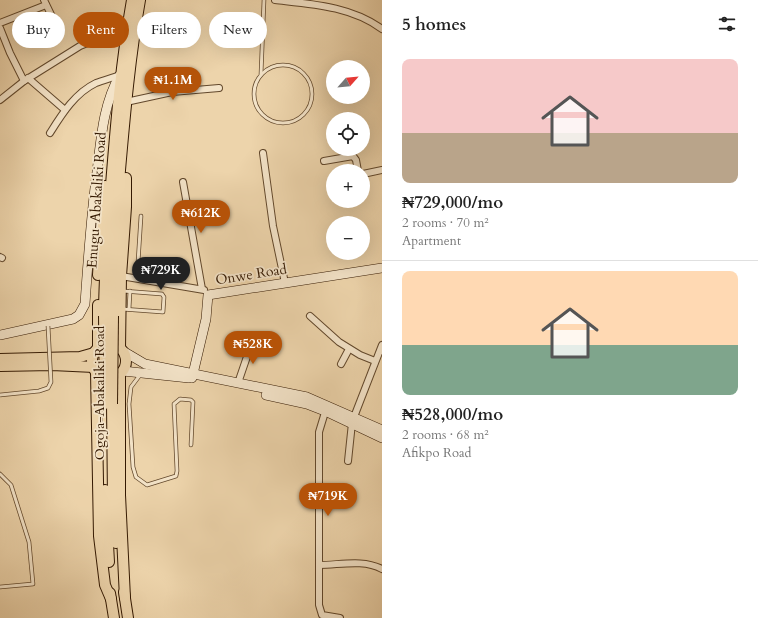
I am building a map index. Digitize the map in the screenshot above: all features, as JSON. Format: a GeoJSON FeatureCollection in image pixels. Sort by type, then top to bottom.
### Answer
{"type":"FeatureCollection","features":[{"type":"Feature","properties":{"kind":"main road","name":"Enugu-Abakaliki Road"},"geometry":{"type":"LineString","coordinates":[[129,18],[132,0]]}},
{"type":"Feature","properties":{"kind":"main road","name":"Enugu-Abakaliki Road"},"geometry":{"type":"LineString","coordinates":[[108,316],[104,278],[119,127],[126,102],[132,41],[140,0]]}},
{"type":"Feature","properties":{"kind":"main road","name":"Enugu-Abakaliki Road"},"geometry":{"type":"LineString","coordinates":[[121,166],[119,127],[120,75],[124,48]]}},
{"type":"Feature","properties":{"kind":"main road"},"geometry":{"type":"LineString","coordinates":[[0,335],[73,320],[79,315],[85,304],[88,258],[102,124],[112,89],[120,75]]}},
{"type":"Feature","properties":{"kind":"main road"},"geometry":{"type":"LineString","coordinates":[[119,127],[126,146],[126,207],[121,276],[125,291],[122,350],[126,361],[122,372],[120,495],[125,598]]}},
{"type":"Feature","properties":{"kind":"main road"},"geometry":{"type":"LineString","coordinates":[[111,599],[105,584],[99,536],[95,370],[93,358],[96,351],[102,203],[119,127]]}},
{"type":"Feature","properties":{"kind":"main road","name":"Ogoja-Abakaliki Road"},"geometry":{"type":"LineString","coordinates":[[121,166],[114,263],[108,316],[109,404],[114,515],[120,580],[128,618]]}},
{"type":"Feature","properties":{"kind":"main road","name":"Onwe Road"},"geometry":{"type":"LineString","coordinates":[[193,376],[206,319],[205,292],[285,283],[382,268]]}},
{"type":"Feature","properties":{"kind":"main road"},"geometry":{"type":"LineString","coordinates":[[0,366],[26,361],[80,357],[96,351],[106,344],[116,345],[145,364],[326,408]]}},
{"type":"Feature","properties":{"kind":"main road"},"geometry":{"type":"LineString","coordinates":[[0,359],[95,370],[108,378],[122,372],[142,372],[193,376],[238,382],[307,397],[326,408],[353,420],[382,430]]}},
{"type":"Feature","properties":{"kind":"main road","name":"Ogoja-Abakaliki Road"},"geometry":{"type":"LineString","coordinates":[[109,404],[106,512],[111,599],[114,618]]}},
{"type":"Feature","properties":{"kind":"main road"},"geometry":{"type":"LineString","coordinates":[[353,420],[382,438]]}},
{"type":"Feature","properties":{"kind":"street"},"geometry":{"type":"LineString","coordinates":[[275,0],[337,9],[353,13],[382,28]]}},
{"type":"Feature","properties":{"kind":"street"},"geometry":{"type":"LineString","coordinates":[[0,23],[45,3],[50,12]]}},
{"type":"Feature","properties":{"kind":"street"},"geometry":{"type":"LineString","coordinates":[[0,28],[2,39],[26,79],[65,110]]}},
{"type":"Feature","properties":{"kind":"street"},"geometry":{"type":"LineString","coordinates":[[0,100],[26,79],[77,48]]}},
{"type":"Feature","properties":{"kind":"street"},"geometry":{"type":"LineString","coordinates":[[50,133],[65,110],[86,90],[100,82],[120,75]]}},
{"type":"Feature","properties":{"kind":"street"},"geometry":{"type":"LineString","coordinates":[[126,102],[172,92],[219,88]]}},
{"type":"Feature","properties":{"kind":"street"},"geometry":{"type":"LineString","coordinates":[[263,153],[273,226],[285,283]]}},
{"type":"Feature","properties":{"kind":"street"},"geometry":{"type":"LineString","coordinates":[[324,162],[352,156],[356,160],[357,164]]}},
{"type":"Feature","properties":{"kind":"street"},"geometry":{"type":"LineString","coordinates":[[370,173],[382,170]]}},
{"type":"Feature","properties":{"kind":"street"},"geometry":{"type":"LineString","coordinates":[[121,276],[205,292],[183,182]]}},
{"type":"Feature","properties":{"kind":"street"},"geometry":{"type":"LineString","coordinates":[[310,316],[349,349],[375,361]]}},
{"type":"Feature","properties":{"kind":"street"},"geometry":{"type":"LineString","coordinates":[[238,382],[252,342]]}},
{"type":"Feature","properties":{"kind":"street"},"geometry":{"type":"LineString","coordinates":[[348,461],[353,420],[382,345]]}},
{"type":"Feature","properties":{"kind":"street"},"geometry":{"type":"LineString","coordinates":[[341,364],[349,349]]}},
{"type":"Feature","properties":{"kind":"street"},"geometry":{"type":"LineString","coordinates":[[326,408],[319,432],[319,611],[322,615],[340,618]]}},
{"type":"Feature","properties":{"kind":"street"},"geometry":{"type":"LineString","coordinates":[[319,565],[361,562],[372,564],[382,569]]}},
{"type":"Feature","properties":{"kind":"lane"},"geometry":{"type":"LineString","coordinates":[[261,75],[269,68],[278,65],[287,65],[301,70],[310,81],[313,91],[311,105],[306,113],[294,121],[284,123],[275,122],[263,114],[255,102],[254,92],[256,83],[261,75],[264,0]]}},
{"type":"Feature","properties":{"kind":"lane"},"geometry":{"type":"LineString","coordinates":[[137,278],[141,216]]}},
{"type":"Feature","properties":{"kind":"lane"},"geometry":{"type":"LineString","coordinates":[[125,291],[162,294],[164,298],[164,310],[160,313],[125,309]]}},
{"type":"Feature","properties":{"kind":"lane"},"geometry":{"type":"LineString","coordinates":[[0,395],[39,391],[48,388],[51,382],[48,326]]}},
{"type":"Feature","properties":{"kind":"lane"},"geometry":{"type":"LineString","coordinates":[[142,372],[131,387],[129,404],[133,467],[136,477],[147,485],[176,476],[174,404],[180,399],[190,400],[193,402],[191,445]]}},
{"type":"Feature","properties":{"kind":"lane"},"geometry":{"type":"LineString","coordinates":[[0,474],[11,485],[29,542],[33,572],[33,584],[0,587]]}}]}
